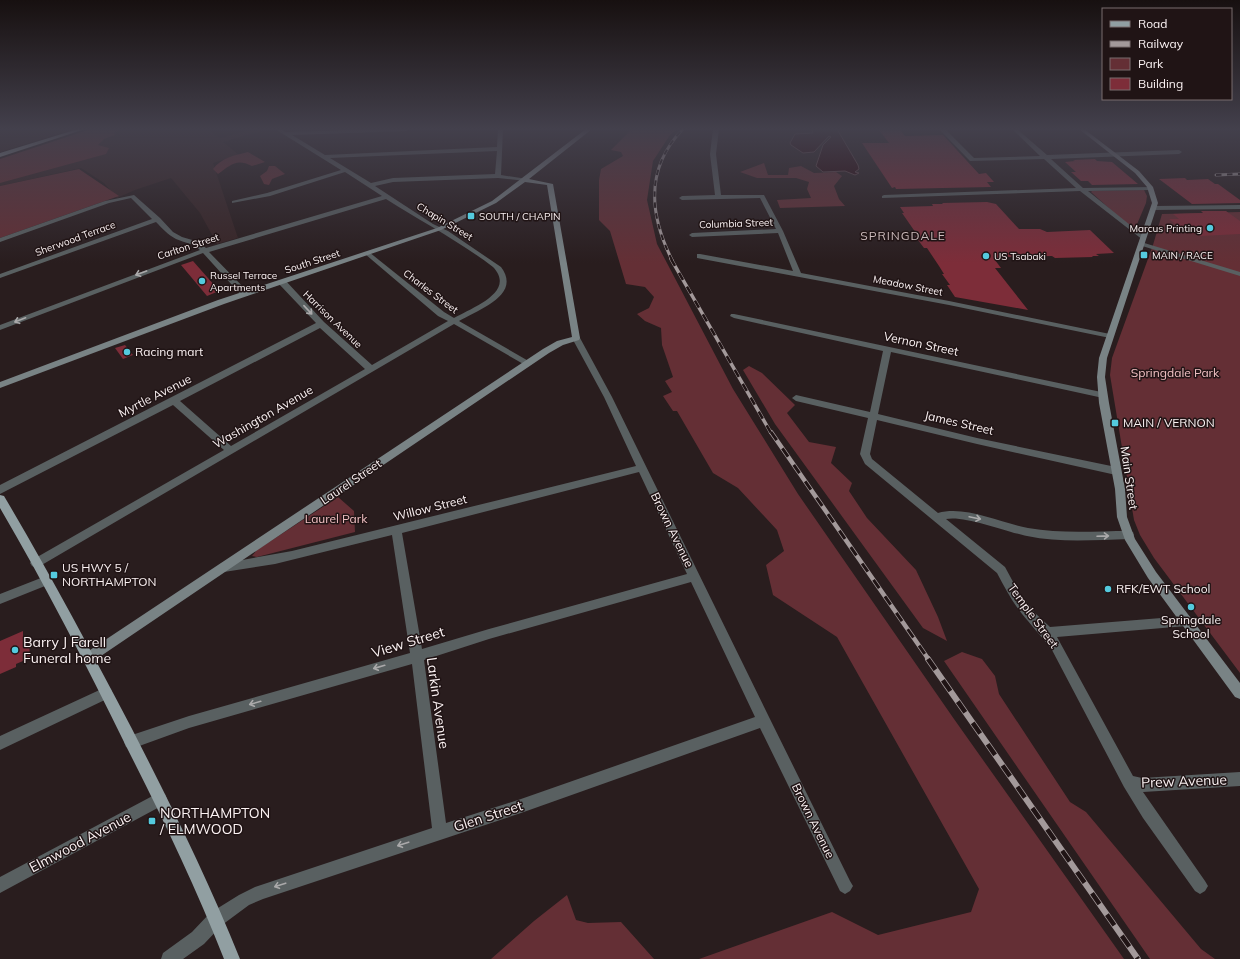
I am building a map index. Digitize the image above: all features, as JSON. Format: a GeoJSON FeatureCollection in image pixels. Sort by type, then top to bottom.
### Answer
{"type":"FeatureCollection","features":[{"type":"Feature","properties":{"kind":"main road","name":"South Street"},"geometry":{"type":"LineString","coordinates":[[0,385],[173,319],[439,229],[494,202],[533,174]]}},
{"type":"Feature","properties":{"kind":"main road"},"geometry":{"type":"LineString","coordinates":[[1138,174],[1150,188],[1155,203],[1154,208]]}},
{"type":"Feature","properties":{"kind":"main road","name":"Brown Avenue"},"geometry":{"type":"LineString","coordinates":[[525,180],[550,184],[576,338]]}},
{"type":"Feature","properties":{"kind":"main road","name":"Main Street"},"geometry":{"type":"LineString","coordinates":[[1154,208],[1103,358],[1101,377],[1122,517],[1129,535],[1152,575],[1240,693]]}},
{"type":"Feature","properties":{"kind":"main road","name":"Laurel Street"},"geometry":{"type":"LineString","coordinates":[[88,658],[528,363],[560,343],[576,338]]}},
{"type":"Feature","properties":{"kind":"main road"},"geometry":{"type":"LineString","coordinates":[[0,499],[88,658],[160,799],[216,919],[232,959]]}},
{"type":"Feature","properties":{"kind":"street"},"geometry":{"type":"LineString","coordinates":[[234,202],[268,195],[334,174]]}},
{"type":"Feature","properties":{"kind":"street","name":"Chapin Street"},"geometry":{"type":"LineString","coordinates":[[352,174],[387,197],[446,232],[499,268],[503,276],[503,288],[501,292]]}},
{"type":"Feature","properties":{"kind":"street"},"geometry":{"type":"LineString","coordinates":[[715,174],[718,196]]}},
{"type":"Feature","properties":{"kind":"street"},"geometry":{"type":"LineString","coordinates":[[1064,174],[1142,241],[1240,274]]}},
{"type":"Feature","properties":{"kind":"street"},"geometry":{"type":"LineString","coordinates":[[370,185],[393,180],[498,176],[525,180]]}},
{"type":"Feature","properties":{"kind":"street"},"geometry":{"type":"LineString","coordinates":[[884,197],[1150,188]]}},
{"type":"Feature","properties":{"kind":"street"},"geometry":{"type":"LineString","coordinates":[[0,240],[107,202],[131,196],[158,219],[171,233],[180,238],[197,242],[245,294]]}},
{"type":"Feature","properties":{"kind":"street"},"geometry":{"type":"LineString","coordinates":[[682,198],[762,196],[780,231],[798,274]]}},
{"type":"Feature","properties":{"kind":"street","name":"Carlton Street"},"geometry":{"type":"LineString","coordinates":[[0,328],[129,277],[204,250],[387,197]]}},
{"type":"Feature","properties":{"kind":"street"},"geometry":{"type":"LineString","coordinates":[[1154,208],[1240,207]]}},
{"type":"Feature","properties":{"kind":"street","name":"Sherwood Terrace"},"geometry":{"type":"LineString","coordinates":[[0,276],[158,219]]}},
{"type":"Feature","properties":{"kind":"street","name":"Columbia Street"},"geometry":{"type":"LineString","coordinates":[[692,235],[780,231]]}},
{"type":"Feature","properties":{"kind":"street","name":"Charles Street"},"geometry":{"type":"LineString","coordinates":[[367,253],[441,314],[528,363]]}},
{"type":"Feature","properties":{"kind":"street","name":"Meadow Street"},"geometry":{"type":"LineString","coordinates":[[700,256],[949,303],[1110,336]]}},
{"type":"Feature","properties":{"kind":"street","name":"Harrison Avenue"},"geometry":{"type":"LineString","coordinates":[[282,282],[322,324],[371,369]]}},
{"type":"Feature","properties":{"kind":"street","name":"Washington Avenue"},"geometry":{"type":"LineString","coordinates":[[36,563],[485,303],[501,292]]}},
{"type":"Feature","properties":{"kind":"street","name":"Vernon Street"},"geometry":{"type":"LineString","coordinates":[[734,316],[1103,395]]}},
{"type":"Feature","properties":{"kind":"street","name":"Myrtle Avenue"},"geometry":{"type":"LineString","coordinates":[[0,490],[322,324]]}},
{"type":"Feature","properties":{"kind":"street","name":"Brown Avenue"},"geometry":{"type":"LineString","coordinates":[[576,338],[608,397],[763,720],[845,886]]}},
{"type":"Feature","properties":{"kind":"street","name":"Temple Street"},"geometry":{"type":"LineString","coordinates":[[888,349],[865,454],[868,461],[1001,570],[1014,594],[1056,646],[1129,782],[1148,813],[1200,886]]}},
{"type":"Feature","properties":{"kind":"street","name":"James Street"},"geometry":{"type":"LineString","coordinates":[[796,398],[873,417],[1116,471]]}},
{"type":"Feature","properties":{"kind":"street"},"geometry":{"type":"LineString","coordinates":[[173,400],[230,450]]}},
{"type":"Feature","properties":{"kind":"street","name":"Willow Street"},"geometry":{"type":"LineString","coordinates":[[224,567],[240,566],[265,561],[396,530],[641,468]]}},
{"type":"Feature","properties":{"kind":"street"},"geometry":{"type":"LineString","coordinates":[[936,517],[948,514],[974,518],[1028,532],[1060,536],[1129,535]]}},
{"type":"Feature","properties":{"kind":"street","name":"Larkin Avenue"},"geometry":{"type":"LineString","coordinates":[[396,530],[417,656],[440,832]]}},
{"type":"Feature","properties":{"kind":"street","name":"View Street"},"geometry":{"type":"LineString","coordinates":[[131,742],[189,722],[489,634],[695,576]]}},
{"type":"Feature","properties":{"kind":"street"},"geometry":{"type":"LineString","coordinates":[[0,599],[46,581]]}},
{"type":"Feature","properties":{"kind":"street"},"geometry":{"type":"LineString","coordinates":[[1046,632],[1186,621]]}},
{"type":"Feature","properties":{"kind":"street"},"geometry":{"type":"LineString","coordinates":[[0,743],[106,693]]}},
{"type":"Feature","properties":{"kind":"street","name":"Glen Street"},"geometry":{"type":"LineString","coordinates":[[169,959],[198,938],[216,919],[244,900],[260,892],[521,806],[763,720]]}},
{"type":"Feature","properties":{"kind":"street","name":"Prew Avenue"},"geometry":{"type":"LineString","coordinates":[[1129,782],[1142,785],[1240,779]]}},
{"type":"Feature","properties":{"kind":"street","name":"Elmwood Avenue"},"geometry":{"type":"LineString","coordinates":[[0,885],[160,799]]}},
{"type":"Feature","properties":{"kind":"shaded area"},"geometry":{"type":"Polygon","coordinates":[[[0,174],[55,174],[0,186],[0,174]]]}},
{"type":"Feature","properties":{"kind":"shaded area"},"geometry":{"type":"Polygon","coordinates":[[[90,174],[217,174],[238,238],[217,244],[200,213],[171,178],[135,190],[117,198],[104,183],[90,174]]]}},
{"type":"Feature","properties":{"kind":"green space"},"geometry":{"type":"Polygon","coordinates":[[[0,174],[34,174],[0,183],[0,174]]]}},
{"type":"Feature","properties":{"kind":"green space"},"geometry":{"type":"Polygon","coordinates":[[[57,174],[86,174],[119,196],[0,238],[0,186],[57,174]]]}},
{"type":"Feature","properties":{"kind":"green space"},"geometry":{"type":"Polygon","coordinates":[[[263,174],[285,174],[272,179],[269,185],[264,184],[260,176],[263,174]]]}},
{"type":"Feature","properties":{"kind":"green space"},"geometry":{"type":"Polygon","coordinates":[[[600,174],[651,174],[647,200],[657,244],[733,389],[798,494],[954,719],[1124,959],[699,959],[832,912],[878,935],[971,912],[979,889],[837,637],[773,595],[766,565],[784,551],[777,530],[738,488],[713,473],[677,411],[673,411],[663,396],[672,392],[665,381],[673,377],[662,345],[661,328],[645,321],[637,314],[649,308],[654,297],[645,287],[626,284],[610,231],[599,220],[600,174]]]}},
{"type":"Feature","properties":{"kind":"green space"},"geometry":{"type":"Polygon","coordinates":[[[745,174],[788,175],[788,174],[839,174],[842,176],[834,186],[839,199],[845,206],[780,208],[777,200],[811,198],[807,189],[809,182],[796,178],[757,178],[745,174]]]}},
{"type":"Feature","properties":{"kind":"green space"},"geometry":{"type":"Polygon","coordinates":[[[1144,190],[1147,196],[1146,203],[1135,229],[1131,228],[1091,192],[1092,191],[1144,190]]]}},
{"type":"Feature","properties":{"kind":"green space","name":"Springdale Park"},"geometry":{"type":"Polygon","coordinates":[[[1240,212],[1240,673],[1154,558],[1140,535],[1134,520],[1110,375],[1112,358],[1153,245],[1162,214],[1240,212]]]}},
{"type":"Feature","properties":{"kind":"green space"},"geometry":{"type":"Polygon","coordinates":[[[749,366],[762,373],[795,405],[787,413],[809,442],[836,447],[831,463],[852,483],[849,491],[867,518],[916,570],[938,617],[947,641],[923,628],[775,424],[743,370],[749,366]]]}},
{"type":"Feature","properties":{"kind":"green space","name":"Laurel Park"},"geometry":{"type":"Polygon","coordinates":[[[338,497],[354,511],[355,532],[257,557],[252,556],[257,550],[338,497]]]}},
{"type":"Feature","properties":{"kind":"green space"},"geometry":{"type":"Polygon","coordinates":[[[962,652],[982,659],[995,676],[999,694],[1070,802],[1086,812],[1201,949],[1215,959],[1150,959],[944,661],[962,652]]]}},
{"type":"Feature","properties":{"kind":"green space"},"geometry":{"type":"Polygon","coordinates":[[[567,895],[576,920],[588,923],[621,922],[654,959],[491,959],[534,921],[567,895]]]}},
{"type":"Feature","properties":{"kind":"building"},"geometry":{"type":"Polygon","coordinates":[[[883,174],[987,174],[994,182],[987,182],[991,187],[892,188],[883,174]]]}},
{"type":"Feature","properties":{"kind":"building"},"geometry":{"type":"Polygon","coordinates":[[[1073,174],[1126,174],[1138,184],[1092,185],[1088,181],[1081,181],[1073,174]]]}},
{"type":"Feature","properties":{"kind":"building"},"geometry":{"type":"Polygon","coordinates":[[[1185,178],[1187,180],[1208,179],[1215,184],[1218,184],[1240,200],[1240,203],[1192,204],[1159,179],[1185,178]]]}},
{"type":"Feature","properties":{"kind":"building","name":"US Tsabaki"},"geometry":{"type":"Polygon","coordinates":[[[987,202],[996,204],[1019,229],[1040,229],[1047,232],[1090,230],[1114,253],[1096,254],[1099,256],[1092,256],[1093,257],[1004,257],[1005,259],[995,260],[1001,268],[995,268],[1028,310],[955,297],[947,285],[950,285],[942,274],[944,274],[927,248],[924,248],[915,236],[918,236],[902,213],[904,213],[900,207],[933,206],[932,204],[943,204],[942,203],[987,202]]]}},
{"type":"Feature","properties":{"kind":"building","name":"Marcus Printing"},"geometry":{"type":"Polygon","coordinates":[[[1201,211],[1226,211],[1240,221],[1240,234],[1200,236],[1198,234],[1188,234],[1169,219],[1179,219],[1173,214],[1203,213],[1201,211]]]}},
{"type":"Feature","properties":{"kind":"building","name":"Russel Terrace Apartments"},"geometry":{"type":"Polygon","coordinates":[[[193,261],[219,291],[207,296],[181,265],[193,261]]]}},
{"type":"Feature","properties":{"kind":"building"},"geometry":{"type":"Polygon","coordinates":[[[125,345],[133,355],[123,359],[115,348],[125,345]]]}},
{"type":"Feature","properties":{"kind":"building","name":"Barry J Farell Funeral home"},"geometry":{"type":"Polygon","coordinates":[[[23,631],[23,643],[29,641],[30,658],[16,664],[16,667],[0,674],[0,641],[23,631]]]}},
{"type":"Feature","properties":{"kind":"railway"},"geometry":{"type":"LineString","coordinates":[[657,174],[655,209],[664,243],[672,260]]}},
{"type":"Feature","properties":{"kind":"railway"},"geometry":{"type":"LineString","coordinates":[[1216,175],[1240,174]]}},
{"type":"Feature","properties":{"kind":"railway"},"geometry":{"type":"LineString","coordinates":[[671,259],[771,433]]}},
{"type":"Feature","properties":{"kind":"railway"},"geometry":{"type":"LineString","coordinates":[[771,432],[929,660]]}},
{"type":"Feature","properties":{"kind":"railway"},"geometry":{"type":"LineString","coordinates":[[928,659],[1138,959]]}},
{"type":"Feature","properties":{"kind":"place","name":"SOUTH / CHAPIN"},"geometry":{"type":"Point","coordinates":[471,216]}},
{"type":"Feature","properties":{"kind":"place","name":"Marcus Printing"},"geometry":{"type":"Point","coordinates":[1210,228]}},
{"type":"Feature","properties":{"kind":"place","name":"MAIN / RACE"},"geometry":{"type":"Point","coordinates":[1144,255]}},
{"type":"Feature","properties":{"kind":"place","name":"US Tsabaki"},"geometry":{"type":"Point","coordinates":[986,256]}},
{"type":"Feature","properties":{"kind":"place","name":"Russel Terrace Apartments"},"geometry":{"type":"Point","coordinates":[202,281]}},
{"type":"Feature","properties":{"kind":"place","name":"Racing mart"},"geometry":{"type":"Point","coordinates":[127,352]}},
{"type":"Feature","properties":{"kind":"place","name":"MAIN / VERNON"},"geometry":{"type":"Point","coordinates":[1115,423]}},
{"type":"Feature","properties":{"kind":"place","name":"US HWY 5 / NORTHAMPTON"},"geometry":{"type":"Point","coordinates":[54,575]}},
{"type":"Feature","properties":{"kind":"place","name":"RFK/EWT School"},"geometry":{"type":"Point","coordinates":[1108,589]}},
{"type":"Feature","properties":{"kind":"place","name":"Springdale School"},"geometry":{"type":"Point","coordinates":[1191,607]}},
{"type":"Feature","properties":{"kind":"place","name":"Barry J Farell Funeral home"},"geometry":{"type":"Point","coordinates":[15,650]}},
{"type":"Feature","properties":{"kind":"place","name":"NORTHAMPTON / ELMWOOD"},"geometry":{"type":"Point","coordinates":[152,821]}},
{"type":"Feature","properties":{"kind":"district","name":"SPRINGDALE"},"geometry":{"type":"Point","coordinates":[903,236]}}]}
